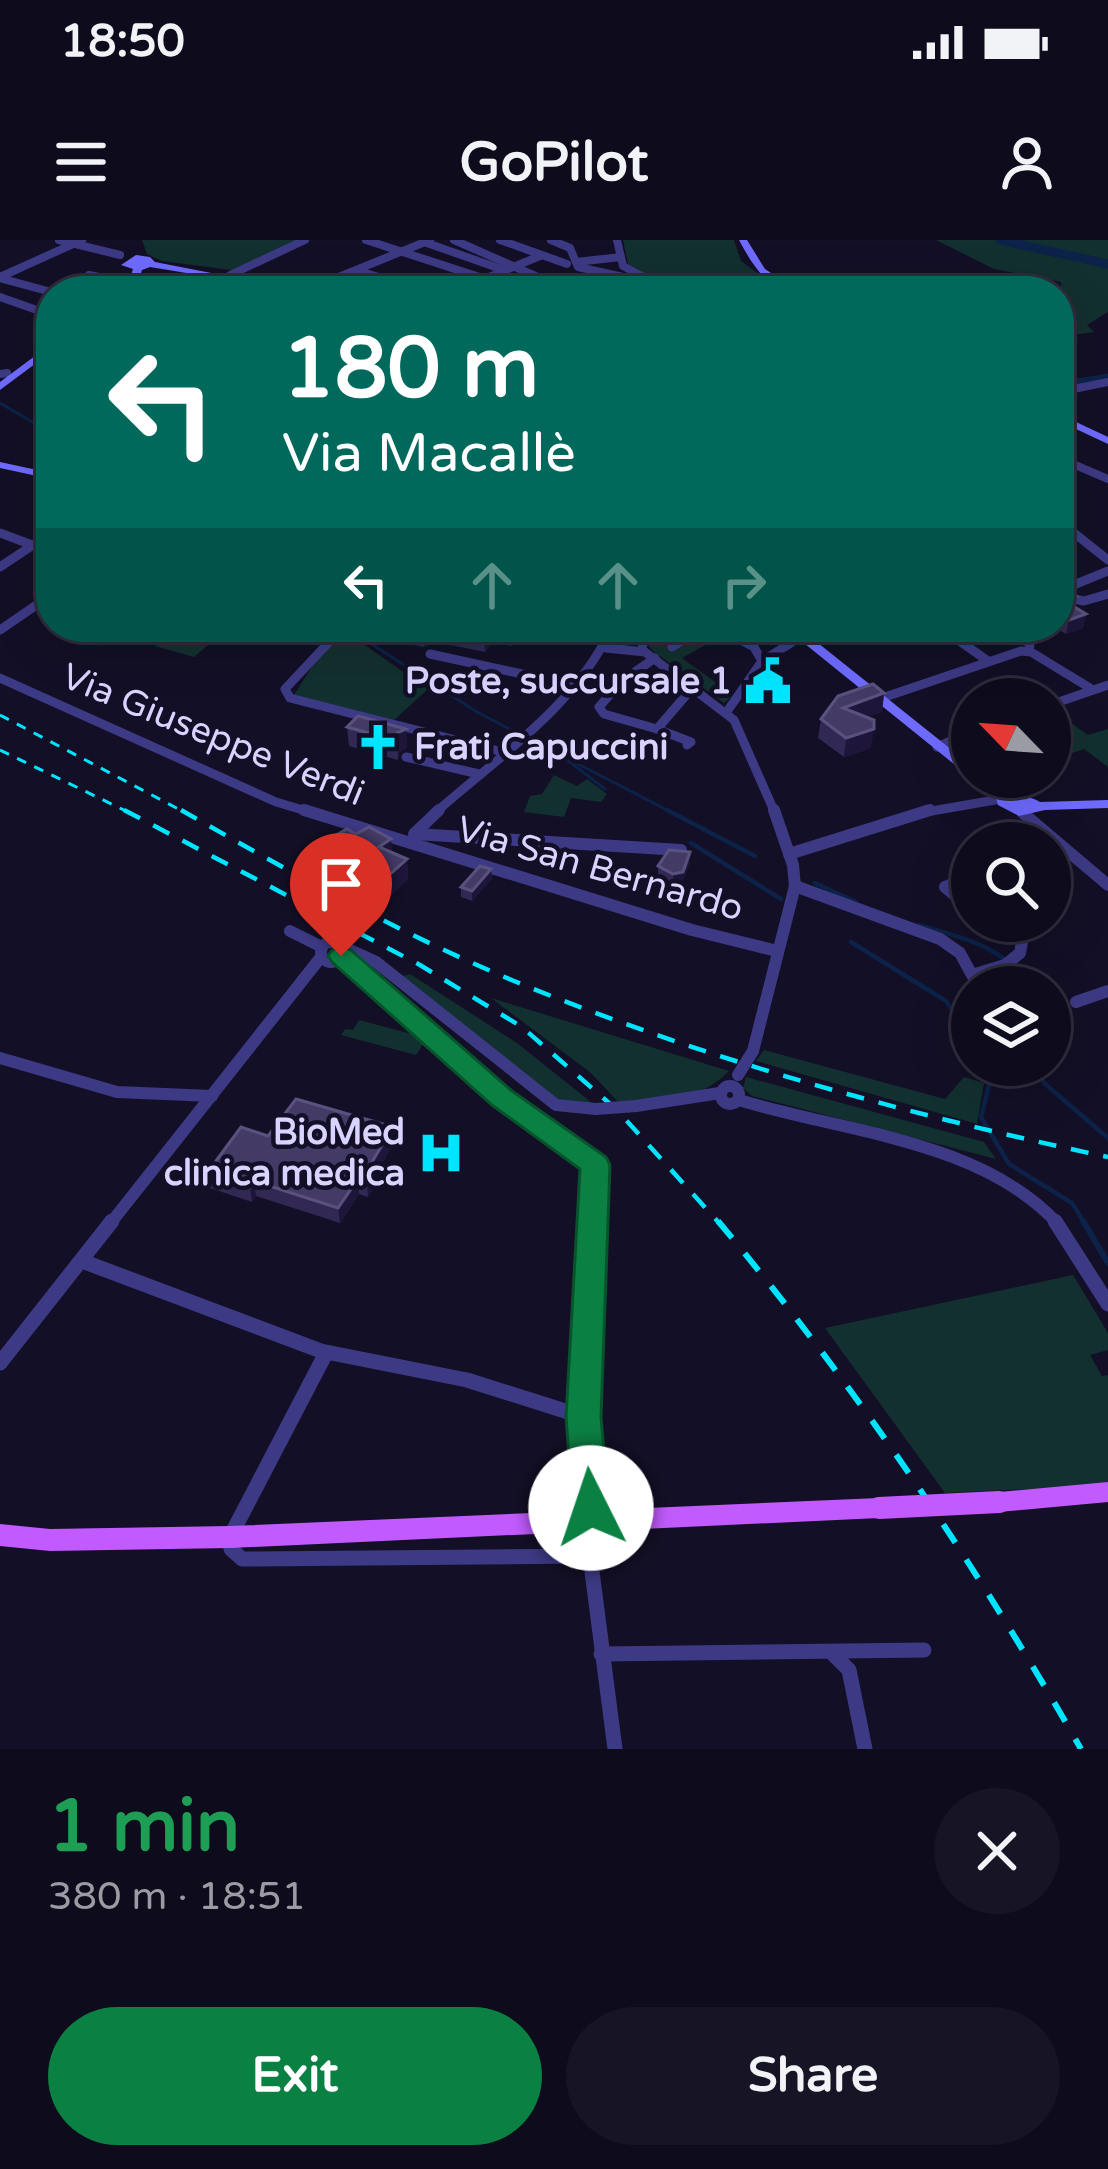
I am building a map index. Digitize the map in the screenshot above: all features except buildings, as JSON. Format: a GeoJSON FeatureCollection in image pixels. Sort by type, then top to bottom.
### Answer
{"type":"FeatureCollection","features":[{"type":"Feature","properties":{"kind":"main road"},"geometry":{"type":"LineString","coordinates":[[128,240],[141,263],[194,276]]}},
{"type":"Feature","properties":{"kind":"main road"},"geometry":{"type":"LineString","coordinates":[[743,240],[768,276]]}},
{"type":"Feature","properties":{"kind":"main road"},"geometry":{"type":"LineString","coordinates":[[133,276],[141,263]]}},
{"type":"Feature","properties":{"kind":"main road"},"geometry":{"type":"LineString","coordinates":[[0,387],[5,373],[36,355]]}},
{"type":"Feature","properties":{"kind":"main road"},"geometry":{"type":"LineString","coordinates":[[1074,424],[1108,441]]}},
{"type":"Feature","properties":{"kind":"main road"},"geometry":{"type":"LineString","coordinates":[[0,465],[36,473]]}},
{"type":"Feature","properties":{"kind":"main road"},"geometry":{"type":"LineString","coordinates":[[808,642],[951,757]]}},
{"type":"Feature","properties":{"kind":"main road"},"geometry":{"type":"LineString","coordinates":[[1002,798],[1031,809],[1108,804]]}},
{"type":"Feature","properties":{"kind":"main road"},"geometry":{"type":"LineString","coordinates":[[0,1535],[230,1538],[1000,1502],[1108,1492]]}},
{"type":"Feature","properties":{"kind":"main road"},"geometry":{"type":"LineString","coordinates":[[0,1524],[94,1539]]}},
{"type":"Feature","properties":{"kind":"street"},"geometry":{"type":"LineString","coordinates":[[59,240],[120,255]]}},
{"type":"Feature","properties":{"kind":"street"},"geometry":{"type":"LineString","coordinates":[[226,276],[305,240]]}},
{"type":"Feature","properties":{"kind":"street"},"geometry":{"type":"LineString","coordinates":[[366,240],[467,276]]}},
{"type":"Feature","properties":{"kind":"street"},"geometry":{"type":"LineString","coordinates":[[454,240],[536,276],[573,263],[621,257]]}},
{"type":"Feature","properties":{"kind":"street"},"geometry":{"type":"LineString","coordinates":[[500,240],[612,276]]}},
{"type":"Feature","properties":{"kind":"street"},"geometry":{"type":"LineString","coordinates":[[467,259],[525,240]]}},
{"type":"Feature","properties":{"kind":"street"},"geometry":{"type":"LineString","coordinates":[[551,240],[571,249],[582,245]]}},
{"type":"Feature","properties":{"kind":"street"},"geometry":{"type":"LineString","coordinates":[[617,240],[623,266],[644,276]]}},
{"type":"Feature","properties":{"kind":"street"},"geometry":{"type":"LineString","coordinates":[[344,276],[425,241],[502,269]]}},
{"type":"Feature","properties":{"kind":"street"},"geometry":{"type":"LineString","coordinates":[[1,276],[78,242]]}},
{"type":"Feature","properties":{"kind":"street"},"geometry":{"type":"LineString","coordinates":[[571,249],[573,263]]}},
{"type":"Feature","properties":{"kind":"street"},"geometry":{"type":"LineString","coordinates":[[487,276],[540,256]]}},
{"type":"Feature","properties":{"kind":"street"},"geometry":{"type":"LineString","coordinates":[[358,271],[374,276]]}},
{"type":"Feature","properties":{"kind":"street"},"geometry":{"type":"LineString","coordinates":[[591,276],[595,271]]}},
{"type":"Feature","properties":{"kind":"street"},"geometry":{"type":"LineString","coordinates":[[1,276],[36,287]]}},
{"type":"Feature","properties":{"kind":"street"},"geometry":{"type":"LineString","coordinates":[[0,297],[36,310]]}},
{"type":"Feature","properties":{"kind":"street"},"geometry":{"type":"LineString","coordinates":[[1074,389],[1108,386]]}},
{"type":"Feature","properties":{"kind":"street"},"geometry":{"type":"LineString","coordinates":[[1074,464],[1108,479]]}},
{"type":"Feature","properties":{"kind":"street"},"geometry":{"type":"LineString","coordinates":[[0,533],[36,546]]}},
{"type":"Feature","properties":{"kind":"street"},"geometry":{"type":"LineString","coordinates":[[1074,533],[1108,560]]}},
{"type":"Feature","properties":{"kind":"street"},"geometry":{"type":"LineString","coordinates":[[0,567],[36,550]]}},
{"type":"Feature","properties":{"kind":"street"},"geometry":{"type":"LineString","coordinates":[[1074,587],[1108,571]]}},
{"type":"Feature","properties":{"kind":"street"},"geometry":{"type":"LineString","coordinates":[[1074,599],[1108,594]]}},
{"type":"Feature","properties":{"kind":"street"},"geometry":{"type":"LineString","coordinates":[[0,634],[10,621]]}},
{"type":"Feature","properties":{"kind":"street"},"geometry":{"type":"LineString","coordinates":[[329,642],[284,694],[503,752]]}},
{"type":"Feature","properties":{"kind":"street"},"geometry":{"type":"LineString","coordinates":[[410,839],[573,685],[608,642]]}},
{"type":"Feature","properties":{"kind":"street"},"geometry":{"type":"LineString","coordinates":[[641,651],[644,642]]}},
{"type":"Feature","properties":{"kind":"street"},"geometry":{"type":"LineString","coordinates":[[672,646],[679,642]]}},
{"type":"Feature","properties":{"kind":"street"},"geometry":{"type":"LineString","coordinates":[[746,642],[762,661]]}},
{"type":"Feature","properties":{"kind":"street"},"geometry":{"type":"LineString","coordinates":[[727,713],[762,661],[784,642]]}},
{"type":"Feature","properties":{"kind":"street"},"geometry":{"type":"LineString","coordinates":[[966,642],[988,661]]}},
{"type":"Feature","properties":{"kind":"street"},"geometry":{"type":"LineString","coordinates":[[1027,642],[1029,651]]}},
{"type":"Feature","properties":{"kind":"street"},"geometry":{"type":"LineString","coordinates":[[606,648],[641,651],[655,658],[727,713],[750,745],[789,854],[795,886],[753,1051],[732,1089]]}},
{"type":"Feature","properties":{"kind":"street"},"geometry":{"type":"LineString","coordinates":[[879,699],[1029,651],[1090,688]]}},
{"type":"Feature","properties":{"kind":"street"},"geometry":{"type":"LineString","coordinates":[[430,654],[573,685]]}},
{"type":"Feature","properties":{"kind":"street"},"geometry":{"type":"LineString","coordinates":[[655,658],[622,681],[599,707],[604,714],[691,742],[687,745]]}},
{"type":"Feature","properties":{"kind":"street","name":"Via Giuseppe Verdi"},"geometry":{"type":"LineString","coordinates":[[0,678],[276,802],[410,839]]}},
{"type":"Feature","properties":{"kind":"street"},"geometry":{"type":"LineString","coordinates":[[1071,696],[1108,685]]}},
{"type":"Feature","properties":{"kind":"street"},"geometry":{"type":"LineString","coordinates":[[657,730],[694,686]]}},
{"type":"Feature","properties":{"kind":"street"},"geometry":{"type":"LineString","coordinates":[[938,747],[951,741]]}},
{"type":"Feature","properties":{"kind":"street"},"geometry":{"type":"LineString","coordinates":[[406,757],[479,774]]}},
{"type":"Feature","properties":{"kind":"street"},"geometry":{"type":"LineString","coordinates":[[789,854],[935,808],[1002,798]]}},
{"type":"Feature","properties":{"kind":"street"},"geometry":{"type":"LineString","coordinates":[[1031,809],[1039,822]]}},
{"type":"Feature","properties":{"kind":"street"},"geometry":{"type":"LineString","coordinates":[[410,839],[600,842],[682,850]]}},
{"type":"Feature","properties":{"kind":"street","name":"Via San Bernardo"},"geometry":{"type":"LineString","coordinates":[[410,839],[692,930],[777,951]]}},
{"type":"Feature","properties":{"kind":"street"},"geometry":{"type":"LineString","coordinates":[[1071,857],[1108,885]]}},
{"type":"Feature","properties":{"kind":"street"},"geometry":{"type":"LineString","coordinates":[[795,886],[886,923],[940,938],[960,953],[967,966]]}},
{"type":"Feature","properties":{"kind":"street"},"geometry":{"type":"LineString","coordinates":[[290,931],[356,970],[502,1098],[595,1165],[584,1417],[591,1508]]}},
{"type":"Feature","properties":{"kind":"street"},"geometry":{"type":"LineString","coordinates":[[1002,966],[1020,953],[1022,942]]}},
{"type":"Feature","properties":{"kind":"street"},"geometry":{"type":"LineString","coordinates":[[0,1364],[330,953]]}},
{"type":"Feature","properties":{"kind":"street"},"geometry":{"type":"LineString","coordinates":[[330,953],[376,962],[556,1105],[636,1106],[732,1089],[960,1164],[1014,1189],[1045,1210],[1065,1233],[1108,1304]]}},
{"type":"Feature","properties":{"kind":"street"},"geometry":{"type":"LineString","coordinates":[[1076,1002],[1108,991]]}},
{"type":"Feature","properties":{"kind":"street"},"geometry":{"type":"LineString","coordinates":[[0,1058],[117,1092],[212,1096]]}},
{"type":"Feature","properties":{"kind":"street"},"geometry":{"type":"LineString","coordinates":[[82,1261],[326,1353],[466,1380],[584,1417]]}},
{"type":"Feature","properties":{"kind":"street"},"geometry":{"type":"LineString","coordinates":[[326,1353],[230,1538],[231,1549],[256,1562],[590,1556]]}},
{"type":"Feature","properties":{"kind":"street"},"geometry":{"type":"LineString","coordinates":[[592,1529],[590,1556],[614,1749]]}},
{"type":"Feature","properties":{"kind":"street"},"geometry":{"type":"LineString","coordinates":[[601,1654],[925,1650]]}},
{"type":"Feature","properties":{"kind":"street"},"geometry":{"type":"LineString","coordinates":[[832,1653],[849,1670],[866,1749]]}},
{"type":"Feature","properties":{"kind":"green space"},"geometry":{"type":"Polygon","coordinates":[[[142,240],[300,240],[238,271],[162,261],[147,254],[142,240]]]}},
{"type":"Feature","properties":{"kind":"green space"},"geometry":{"type":"Polygon","coordinates":[[[623,240],[734,240],[741,261],[762,276],[648,276],[628,264],[623,240]]]}},
{"type":"Feature","properties":{"kind":"green space"},"geometry":{"type":"Polygon","coordinates":[[[936,240],[1108,240],[1108,312],[1087,325],[1094,332],[1074,335],[1074,276],[1030,276],[994,269],[936,240]]]}},
{"type":"Feature","properties":{"kind":"green space"},"geometry":{"type":"Polygon","coordinates":[[[160,642],[212,642],[194,657],[155,646],[160,642]]]}},
{"type":"Feature","properties":{"kind":"green space"},"geometry":{"type":"Polygon","coordinates":[[[334,642],[361,642],[428,689],[394,720],[294,695],[334,642]]]}},
{"type":"Feature","properties":{"kind":"green space"},"geometry":{"type":"Polygon","coordinates":[[[711,642],[682,658],[733,695],[724,703],[648,645],[711,642]]]}},
{"type":"Feature","properties":{"kind":"green space"},"geometry":{"type":"Polygon","coordinates":[[[1071,723],[1088,735],[1108,729],[1108,767],[1084,749],[1071,754],[1071,723]]]}},
{"type":"Feature","properties":{"kind":"green space"},"geometry":{"type":"Polygon","coordinates":[[[554,775],[577,786],[587,779],[607,794],[601,802],[571,798],[564,817],[524,812],[530,796],[542,794],[554,775]]]}},
{"type":"Feature","properties":{"kind":"green space"},"geometry":{"type":"Polygon","coordinates":[[[410,974],[517,1043],[596,1106],[564,1104],[399,977],[410,974]]]}},
{"type":"Feature","properties":{"kind":"green space"},"geometry":{"type":"Polygon","coordinates":[[[491,998],[729,1071],[692,1094],[620,1104],[591,1073],[491,998]]]}},
{"type":"Feature","properties":{"kind":"green space"},"geometry":{"type":"Polygon","coordinates":[[[359,1020],[427,1038],[416,1055],[341,1035],[345,1029],[353,1030],[359,1020]]]}},
{"type":"Feature","properties":{"kind":"green space"},"geometry":{"type":"Polygon","coordinates":[[[764,1050],[945,1099],[956,1086],[983,1086],[977,1124],[756,1061],[764,1050]]]}},
{"type":"Feature","properties":{"kind":"green space"},"geometry":{"type":"Polygon","coordinates":[[[746,1077],[984,1142],[996,1159],[752,1096],[743,1088],[746,1077]]]}},
{"type":"Feature","properties":{"kind":"green space"},"geometry":{"type":"Polygon","coordinates":[[[1073,1275],[1108,1333],[1108,1350],[1090,1355],[1102,1376],[1108,1375],[1108,1482],[1093,1486],[945,1493],[825,1328],[1073,1275]]]}},
{"type":"Feature","properties":{"kind":"waterway"},"geometry":{"type":"LineString","coordinates":[[1000,240],[1108,264]]}},
{"type":"Feature","properties":{"kind":"waterway"},"geometry":{"type":"LineString","coordinates":[[1074,384],[1108,378]]}},
{"type":"Feature","properties":{"kind":"waterway"},"geometry":{"type":"LineString","coordinates":[[0,403],[36,424]]}},
{"type":"Feature","properties":{"kind":"waterway"},"geometry":{"type":"LineString","coordinates":[[368,642],[477,712],[566,759],[605,789]]}},
{"type":"Feature","properties":{"kind":"waterway"},"geometry":{"type":"LineString","coordinates":[[574,762],[673,813]]}},
{"type":"Feature","properties":{"kind":"waterway"},"geometry":{"type":"LineString","coordinates":[[667,810],[755,856]]}},
{"type":"Feature","properties":{"kind":"waterway"},"geometry":{"type":"LineString","coordinates":[[691,843],[781,899]]}},
{"type":"Feature","properties":{"kind":"waterway"},"geometry":{"type":"LineString","coordinates":[[815,883],[856,902]]}},
{"type":"Feature","properties":{"kind":"waterway"},"geometry":{"type":"LineString","coordinates":[[918,925],[965,939],[1011,966]]}},
{"type":"Feature","properties":{"kind":"waterway"},"geometry":{"type":"LineString","coordinates":[[851,942],[951,1008]]}},
{"type":"Feature","properties":{"kind":"waterway"},"geometry":{"type":"LineString","coordinates":[[989,1086],[981,1117],[1009,1164],[1072,1203],[1085,1224]]}},
{"type":"Feature","properties":{"kind":"waterway"},"geometry":{"type":"LineString","coordinates":[[1047,1086],[1108,1138]]}},
{"type":"Feature","properties":{"kind":"waterway"},"geometry":{"type":"LineString","coordinates":[[1083,1221],[1108,1263]]}},
{"type":"Feature","properties":{"kind":"railway"},"geometry":{"type":"LineString","coordinates":[[0,715],[186,813]]}},
{"type":"Feature","properties":{"kind":"railway"},"geometry":{"type":"LineString","coordinates":[[0,750],[126,811]]}},
{"type":"Feature","properties":{"kind":"railway"},"geometry":{"type":"LineString","coordinates":[[181,810],[387,922],[586,1009],[807,1082],[1108,1157]]}},
{"type":"Feature","properties":{"kind":"railway"},"geometry":{"type":"LineString","coordinates":[[126,811],[130,813]]}},
{"type":"Feature","properties":{"kind":"railway"},"geometry":{"type":"LineString","coordinates":[[126,811],[420,965],[522,1027],[617,1110],[720,1224]]}},
{"type":"Feature","properties":{"kind":"railway"},"geometry":{"type":"LineString","coordinates":[[718,1221],[912,1477],[1081,1749]]}},
{"type":"Feature","properties":{"kind":"place","name":"Poste, succursale 1"},"geometry":{"type":"Point","coordinates":[768,681]}},
{"type":"Feature","properties":{"kind":"place","name":"Frati Capuccini"},"geometry":{"type":"Point","coordinates":[378,747]}},
{"type":"Feature","properties":{"kind":"place","name":"BioMed clinica medica"},"geometry":{"type":"Point","coordinates":[441,1153]}},
{"type":"Feature","properties":{"kind":"route"},"geometry":{"type":"LineString","coordinates":[[341,956],[502,1098],[595,1165],[584,1417],[591,1508]]}}]}
